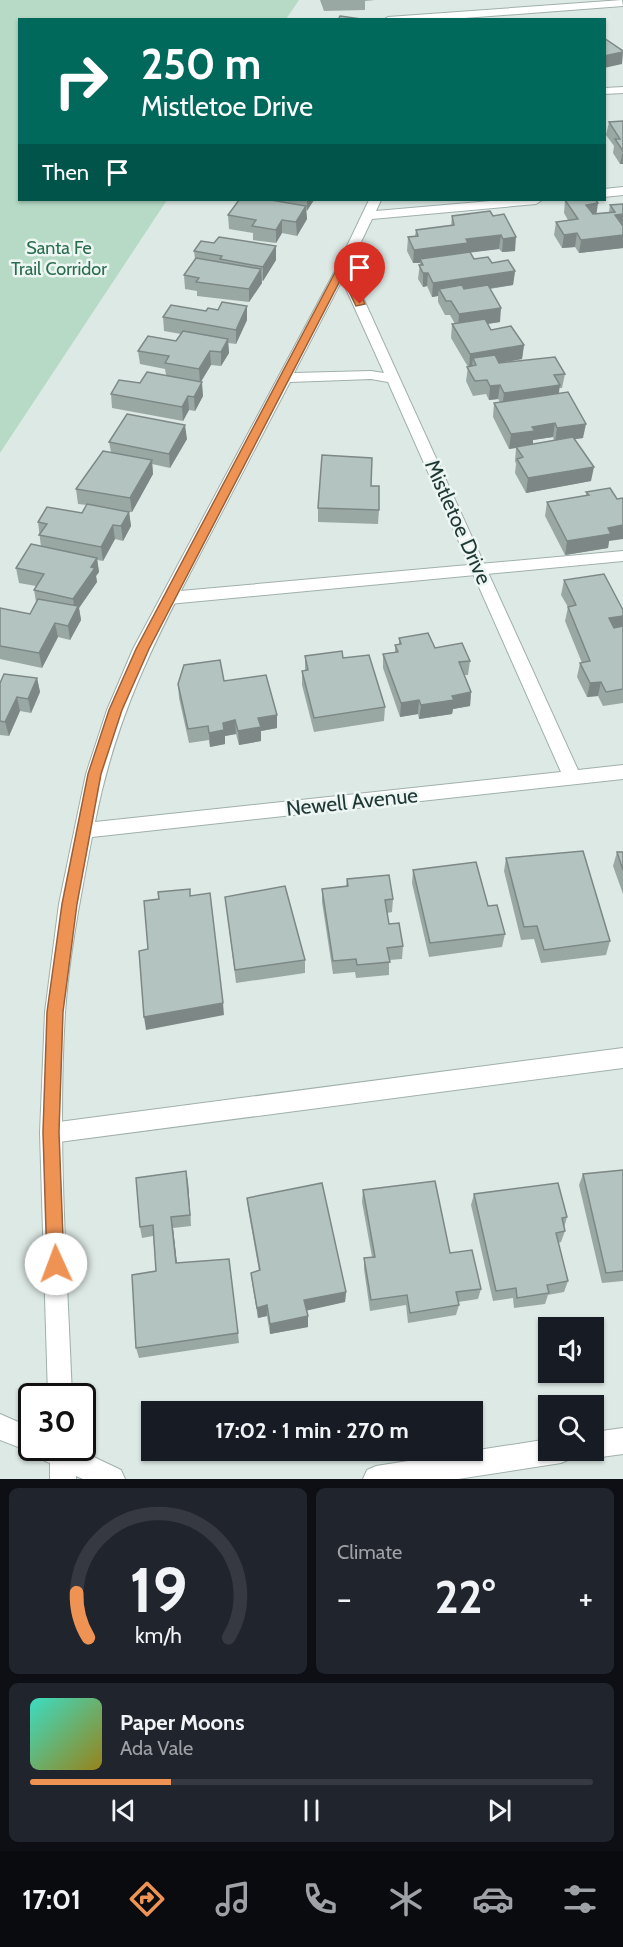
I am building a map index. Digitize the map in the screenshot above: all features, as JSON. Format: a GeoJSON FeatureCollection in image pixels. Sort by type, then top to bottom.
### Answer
{"type":"FeatureCollection","features":[{"type":"Feature","properties":{"kind":"street"},"geometry":{"type":"LineString","coordinates":[[463,17],[470,0]]}},
{"type":"Feature","properties":{"kind":"street"},"geometry":{"type":"LineString","coordinates":[[438,18],[623,3]]}},
{"type":"Feature","properties":{"kind":"street"},"geometry":{"type":"LineString","coordinates":[[606,91],[623,90]]}},
{"type":"Feature","properties":{"kind":"street"},"geometry":{"type":"LineString","coordinates":[[606,193],[623,191]]}},
{"type":"Feature","properties":{"kind":"street"},"geometry":{"type":"LineString","coordinates":[[60,1383],[51,1132],[55,1012],[82,831],[94,774],[116,710],[142,649],[343,267],[371,208],[515,201]]}},
{"type":"Feature","properties":{"kind":"street","name":"Mistletoe Drive"},"geometry":{"type":"LineString","coordinates":[[343,267],[573,778]]}},
{"type":"Feature","properties":{"kind":"street"},"geometry":{"type":"LineString","coordinates":[[283,378],[371,375],[394,379]]}},
{"type":"Feature","properties":{"kind":"street"},"geometry":{"type":"LineString","coordinates":[[169,598],[623,556]]}},
{"type":"Feature","properties":{"kind":"street","name":"Newell Avenue"},"geometry":{"type":"LineString","coordinates":[[82,831],[623,772]]}},
{"type":"Feature","properties":{"kind":"street"},"geometry":{"type":"LineString","coordinates":[[51,1132],[623,1058]]}},
{"type":"Feature","properties":{"kind":"street"},"geometry":{"type":"LineString","coordinates":[[0,1427],[18,1435]]}},
{"type":"Feature","properties":{"kind":"street"},"geometry":{"type":"LineString","coordinates":[[604,1444],[623,1441]]}},
{"type":"Feature","properties":{"kind":"street"},"geometry":{"type":"LineString","coordinates":[[375,1479],[538,1454]]}},
{"type":"Feature","properties":{"kind":"street"},"geometry":{"type":"LineString","coordinates":[[68,1461],[112,1479]]}},
{"type":"Feature","properties":{"kind":"green space","name":"Santa Fe Trail Corridor"},"geometry":{"type":"Polygon","coordinates":[[[0,0],[299,0],[287,18],[18,18],[18,201],[166,201],[0,453],[0,0]]]}},
{"type":"Feature","properties":{"kind":"building"},"geometry":{"type":"Polygon","coordinates":[[[606,39],[623,51],[606,56],[606,39]]]}},
{"type":"Feature","properties":{"kind":"building"},"geometry":{"type":"Polygon","coordinates":[[[623,121],[623,151],[615,139],[620,139],[609,122],[623,121]]]}},
{"type":"Feature","properties":{"kind":"building"},"geometry":{"type":"Polygon","coordinates":[[[238,201],[277,201],[306,206],[296,222],[282,220],[276,230],[252,226],[256,220],[228,215],[238,201]]]}},
{"type":"Feature","properties":{"kind":"building"},"geometry":{"type":"Polygon","coordinates":[[[566,201],[597,201],[598,203],[586,205],[593,214],[615,212],[610,205],[623,204],[623,214],[615,215],[623,226],[623,235],[581,240],[577,233],[564,235],[556,222],[578,219],[566,201]]]}},
{"type":"Feature","properties":{"kind":"building"},"geometry":{"type":"Polygon","coordinates":[[[490,211],[493,216],[504,214],[516,237],[503,239],[501,235],[466,239],[468,243],[414,250],[408,237],[418,236],[416,230],[454,225],[452,216],[490,211]]]}},
{"type":"Feature","properties":{"kind":"building"},"geometry":{"type":"Polygon","coordinates":[[[219,237],[276,246],[263,267],[220,259],[222,256],[194,251],[201,241],[214,243],[219,237]]]}},
{"type":"Feature","properties":{"kind":"building"},"geometry":{"type":"Polygon","coordinates":[[[470,252],[474,259],[488,257],[492,263],[508,260],[515,271],[433,283],[428,273],[423,273],[419,265],[423,265],[420,259],[470,252]]]}},
{"type":"Feature","properties":{"kind":"building"},"geometry":{"type":"Polygon","coordinates":[[[196,258],[261,269],[249,289],[196,282],[199,278],[184,275],[196,258]]]}},
{"type":"Feature","properties":{"kind":"building"},"geometry":{"type":"Polygon","coordinates":[[[462,285],[464,289],[488,285],[501,308],[459,314],[451,301],[446,301],[439,289],[462,285]]]}},
{"type":"Feature","properties":{"kind":"building"},"geometry":{"type":"Polygon","coordinates":[[[222,302],[247,306],[236,330],[163,317],[171,305],[206,311],[208,308],[218,310],[222,302]]]}},
{"type":"Feature","properties":{"kind":"building"},"geometry":{"type":"Polygon","coordinates":[[[485,319],[491,330],[511,326],[524,345],[470,354],[452,324],[485,319]]]}},
{"type":"Feature","properties":{"kind":"building"},"geometry":{"type":"Polygon","coordinates":[[[183,331],[228,339],[221,352],[210,351],[199,369],[165,363],[169,356],[138,351],[148,336],[176,341],[183,331]]]}},
{"type":"Feature","properties":{"kind":"building"},"geometry":{"type":"Polygon","coordinates":[[[495,355],[499,363],[555,357],[565,374],[554,375],[560,385],[504,393],[500,385],[490,386],[487,380],[475,381],[467,367],[476,365],[473,358],[495,355]]]}},
{"type":"Feature","properties":{"kind":"building"},"geometry":{"type":"Polygon","coordinates":[[[147,372],[202,382],[194,397],[188,396],[182,407],[111,394],[119,380],[140,383],[147,372]]]}},
{"type":"Feature","properties":{"kind":"building"},"geometry":{"type":"Polygon","coordinates":[[[568,392],[586,424],[557,428],[555,423],[532,427],[535,431],[511,434],[494,403],[568,392]]]}},
{"type":"Feature","properties":{"kind":"building"},"geometry":{"type":"Polygon","coordinates":[[[127,414],[185,425],[169,454],[109,442],[127,414]]]}},
{"type":"Feature","properties":{"kind":"building"},"geometry":{"type":"Polygon","coordinates":[[[573,437],[594,467],[528,478],[517,459],[523,457],[516,447],[573,437]]]}},
{"type":"Feature","properties":{"kind":"building"},"geometry":{"type":"Polygon","coordinates":[[[103,451],[152,460],[130,498],[76,489],[103,451]]]}},
{"type":"Feature","properties":{"kind":"building"},"geometry":{"type":"Polygon","coordinates":[[[322,455],[372,458],[371,486],[379,486],[379,510],[318,508],[322,455]]]}},
{"type":"Feature","properties":{"kind":"building"},"geometry":{"type":"Polygon","coordinates":[[[610,488],[617,499],[623,498],[623,525],[608,528],[611,534],[567,541],[547,502],[589,495],[586,492],[610,488]]]}},
{"type":"Feature","properties":{"kind":"building"},"geometry":{"type":"Polygon","coordinates":[[[87,504],[129,512],[121,526],[113,525],[101,547],[39,535],[47,524],[38,522],[47,507],[82,513],[87,504]]]}},
{"type":"Feature","properties":{"kind":"building"},"geometry":{"type":"Polygon","coordinates":[[[31,544],[97,558],[91,567],[95,568],[73,599],[34,590],[44,574],[16,568],[31,544]]]}},
{"type":"Feature","properties":{"kind":"building"},"geometry":{"type":"Polygon","coordinates":[[[604,574],[623,610],[623,616],[609,618],[614,628],[623,626],[623,689],[606,692],[601,682],[590,683],[580,663],[590,661],[568,607],[576,605],[564,580],[604,574]]]}},
{"type":"Feature","properties":{"kind":"building"},"geometry":{"type":"Polygon","coordinates":[[[38,599],[78,606],[68,626],[55,623],[39,653],[0,646],[0,608],[30,614],[38,599]]]}},
{"type":"Feature","properties":{"kind":"building"},"geometry":{"type":"Polygon","coordinates":[[[428,633],[435,648],[462,643],[470,661],[459,662],[471,692],[452,696],[454,700],[421,705],[419,700],[401,703],[383,654],[398,652],[395,645],[401,644],[399,638],[428,633]]]}},
{"type":"Feature","properties":{"kind":"building"},"geometry":{"type":"Polygon","coordinates":[[[342,651],[343,658],[369,655],[385,707],[314,718],[302,671],[308,670],[305,656],[342,651]]]}},
{"type":"Feature","properties":{"kind":"building"},"geometry":{"type":"Polygon","coordinates":[[[220,660],[224,681],[266,675],[277,715],[258,718],[261,727],[238,731],[235,720],[223,723],[224,730],[209,733],[208,726],[188,729],[178,684],[184,665],[220,660]]]}},
{"type":"Feature","properties":{"kind":"building"},"geometry":{"type":"Polygon","coordinates":[[[4,674],[37,678],[28,699],[17,697],[5,722],[0,721],[0,683],[4,674]]]}},
{"type":"Feature","properties":{"kind":"building"},"geometry":{"type":"Polygon","coordinates":[[[583,851],[610,941],[544,950],[537,926],[524,927],[506,858],[583,851]]]}},
{"type":"Feature","properties":{"kind":"building"},"geometry":{"type":"Polygon","coordinates":[[[617,852],[623,852],[623,870],[617,852]]]}},
{"type":"Feature","properties":{"kind":"building"},"geometry":{"type":"Polygon","coordinates":[[[476,862],[488,906],[497,905],[505,934],[430,943],[413,870],[476,862]]]}},
{"type":"Feature","properties":{"kind":"building"},"geometry":{"type":"Polygon","coordinates":[[[389,875],[393,899],[385,900],[389,924],[399,923],[403,946],[387,948],[390,962],[357,965],[356,959],[333,961],[322,889],[348,886],[347,879],[389,875]]]}},
{"type":"Feature","properties":{"kind":"building"},"geometry":{"type":"Polygon","coordinates":[[[285,886],[305,960],[235,970],[225,897],[285,886]]]}},
{"type":"Feature","properties":{"kind":"building"},"geometry":{"type":"Polygon","coordinates":[[[190,889],[190,896],[210,893],[223,1003],[144,1017],[139,951],[148,949],[144,901],[159,899],[158,892],[190,889]]]}},
{"type":"Feature","properties":{"kind":"building"},"geometry":{"type":"Polygon","coordinates":[[[623,1170],[623,1271],[606,1273],[583,1174],[623,1170]]]}},
{"type":"Feature","properties":{"kind":"building"},"geometry":{"type":"Polygon","coordinates":[[[186,1171],[190,1215],[171,1217],[176,1263],[229,1259],[238,1333],[136,1348],[132,1275],[156,1271],[153,1225],[140,1227],[136,1178],[186,1171]]]}},
{"type":"Feature","properties":{"kind":"building"},"geometry":{"type":"Polygon","coordinates":[[[435,1181],[450,1253],[472,1250],[481,1289],[456,1292],[459,1305],[410,1313],[407,1295],[371,1300],[364,1258],[375,1257],[363,1190],[435,1181]]]}},
{"type":"Feature","properties":{"kind":"building"},"geometry":{"type":"Polygon","coordinates":[[[322,1183],[346,1292],[304,1300],[308,1316],[270,1324],[267,1305],[257,1308],[251,1273],[260,1270],[247,1198],[322,1183]]]}},
{"type":"Feature","properties":{"kind":"building"},"geometry":{"type":"Polygon","coordinates":[[[558,1183],[567,1217],[562,1218],[565,1231],[556,1233],[568,1281],[547,1285],[549,1293],[517,1298],[516,1288],[496,1291],[474,1194],[558,1183]]]}},
{"type":"Feature","properties":{"kind":"route"},"geometry":{"type":"LineString","coordinates":[[56,1264],[51,1132],[55,1012],[69,904],[94,774],[116,710],[142,649],[343,267],[360,304]]}}]}
